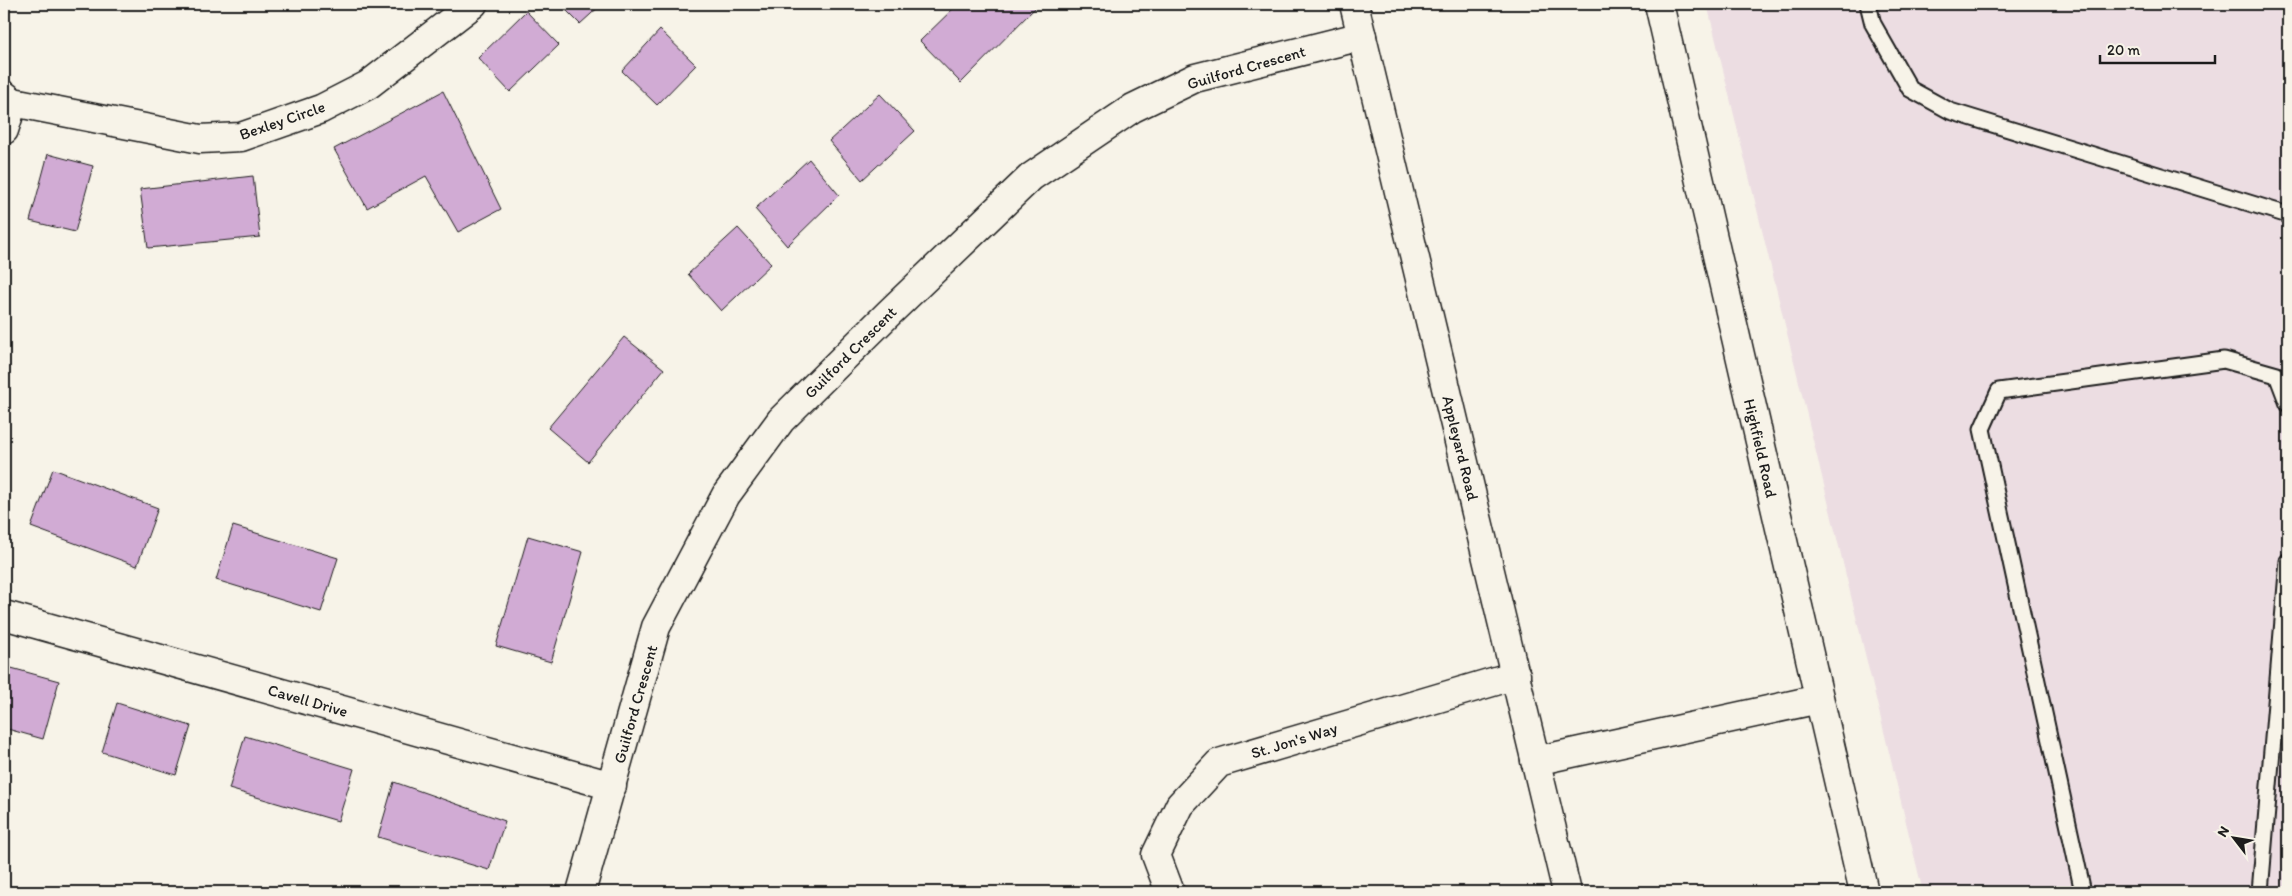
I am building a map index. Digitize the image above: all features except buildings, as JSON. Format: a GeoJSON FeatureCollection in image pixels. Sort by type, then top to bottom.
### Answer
{"type":"FeatureCollection","features":[{"type":"Feature","properties":{"kind":"street","name":"Bexley Circle"},"geometry":{"type":"LineString","coordinates":[[8,99],[200,139],[241,137],[320,109],[368,85],[474,4]]}},
{"type":"Feature","properties":{"kind":"street","name":"Appleyard Road"},"geometry":{"type":"LineString","coordinates":[[1354,4],[1516,675],[1562,891]]}},
{"type":"Feature","properties":{"kind":"street","name":"Highfield Road"},"geometry":{"type":"LineString","coordinates":[[1659,4],[1864,892]]}},
{"type":"Feature","properties":{"kind":"street","name":"Guilford Crescent"},"geometry":{"type":"LineString","coordinates":[[581,892],[656,626],[726,495],[781,420],[1031,177],[1133,108],[1195,78],[1362,36]]}},
{"type":"Feature","properties":{"kind":"street"},"geometry":{"type":"LineString","coordinates":[[4,130],[8,99]]}},
{"type":"Feature","properties":{"kind":"street","name":"Cavell Drive"},"geometry":{"type":"LineString","coordinates":[[4,615],[612,786]]}},
{"type":"Feature","properties":{"kind":"street","name":"St. Jon's Way"},"geometry":{"type":"LineString","coordinates":[[1170,892],[1156,855],[1180,804],[1219,763],[1516,675]]}},
{"type":"Feature","properties":{"kind":"street"},"geometry":{"type":"LineString","coordinates":[[1535,761],[1819,699]]}},
{"type":"Feature","properties":{"kind":"lane"},"geometry":{"type":"LineString","coordinates":[[1868,4],[1873,24],[1910,89],[1950,111],[2288,215]]}},
{"type":"Feature","properties":{"kind":"lane"},"geometry":{"type":"LineString","coordinates":[[2083,892],[1982,429],[1999,391],[2224,360],[2277,375],[2288,404]]}},
{"type":"Feature","properties":{"kind":"lane"},"geometry":{"type":"LineString","coordinates":[[2260,892],[2288,561]]}},
{"type":"Feature","properties":{"kind":"shaded area"},"geometry":{"type":"Polygon","coordinates":[[[1707,4],[2288,4],[2288,892],[1923,892],[1707,4]]]}}]}
